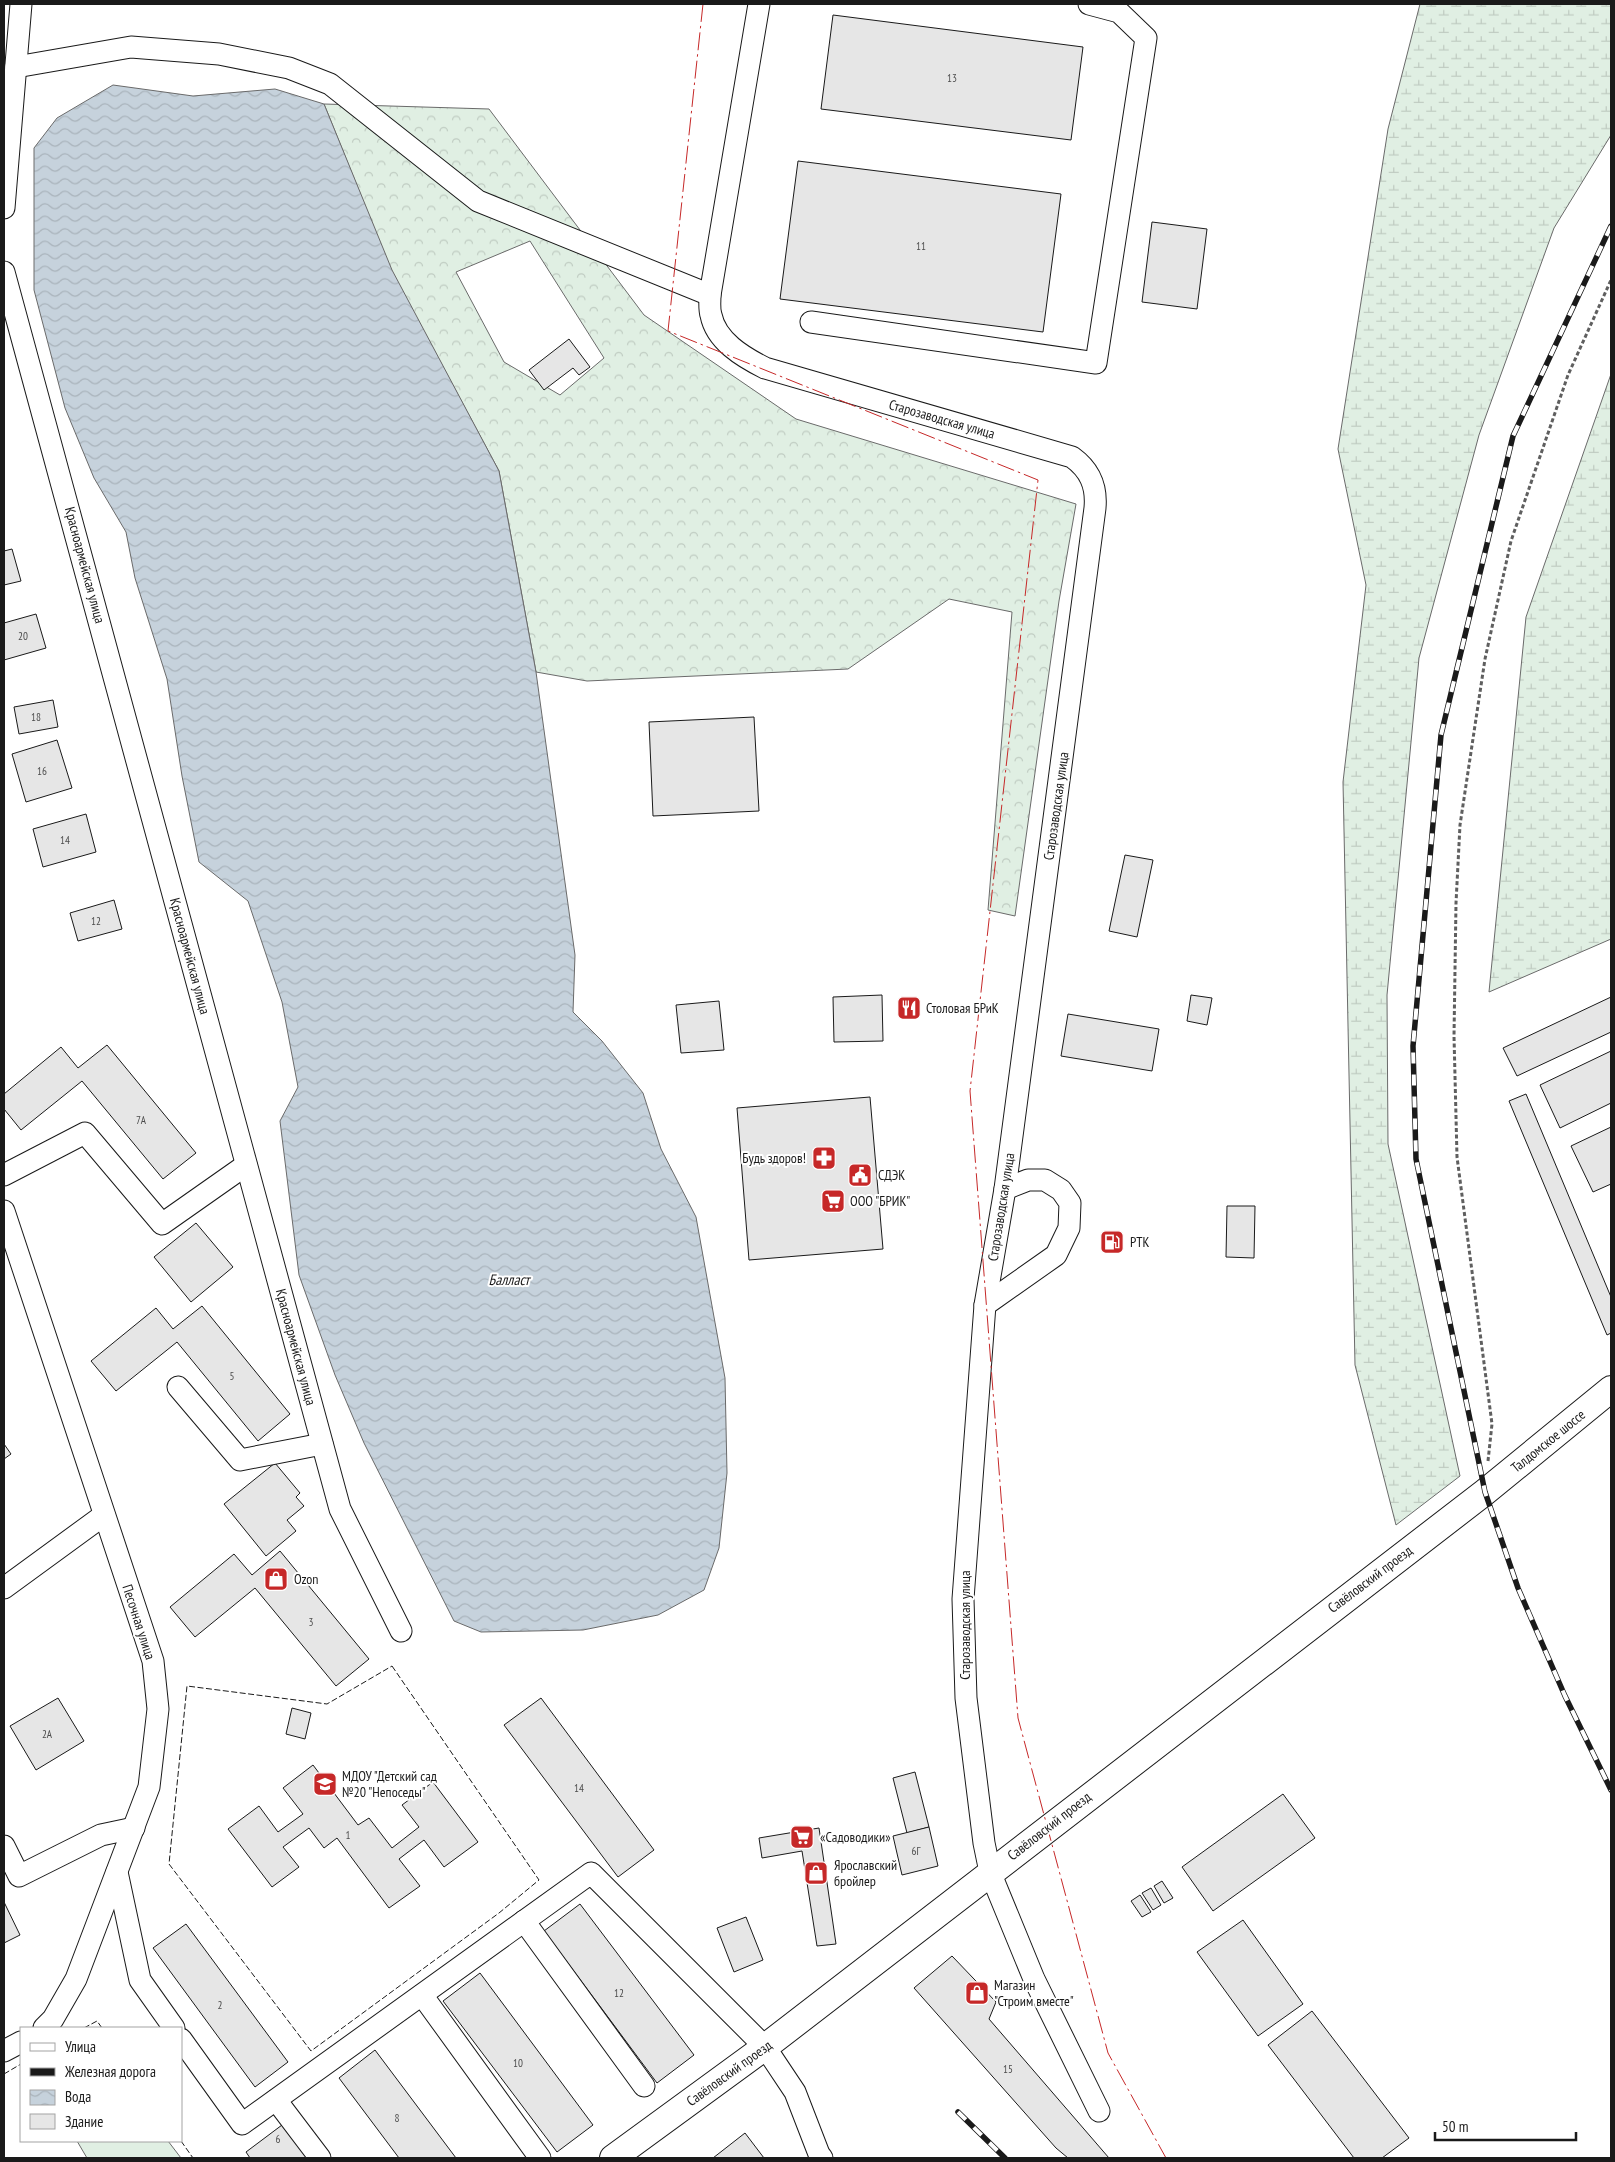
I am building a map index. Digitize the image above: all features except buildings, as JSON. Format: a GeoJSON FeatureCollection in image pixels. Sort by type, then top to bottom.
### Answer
{"type":"FeatureCollection","features":[{"type":"Feature","properties":{"kind":"main road","name":"Талдомское шоссе"},"geometry":{"type":"LineString","coordinates":[[1490,1487],[1611,1389]]}},
{"type":"Feature","properties":{"kind":"main road","name":"Савёловский проезд"},"geometry":{"type":"LineString","coordinates":[[613,2158],[765,2047],[1490,1487]]}},
{"type":"Feature","properties":{"kind":"street"},"geometry":{"type":"LineString","coordinates":[[4,208],[21,4]]}},
{"type":"Feature","properties":{"kind":"street","name":"Старозаводская улица"},"geometry":{"type":"LineString","coordinates":[[759,4],[710,295],[711,315],[716,330],[737,351],[758,364],[1072,457],[1080,463],[1092,480],[1095,508],[1005,1189],[986,1305],[963,1599],[966,1698],[984,1843],[990,1872],[1034,1979],[1099,2112]]}},
{"type":"Feature","properties":{"kind":"street"},"geometry":{"type":"LineString","coordinates":[[811,322],[1096,363],[1146,38],[1119,8],[1088,4]]}},
{"type":"Feature","properties":{"kind":"street"},"geometry":{"type":"LineString","coordinates":[[16,67],[130,47],[219,54],[289,68],[330,84],[478,201],[710,295]]}},
{"type":"Feature","properties":{"kind":"street","name":"Красноармейская улица"},"geometry":{"type":"LineString","coordinates":[[4,272],[340,1509],[401,1631]]}},
{"type":"Feature","properties":{"kind":"street"},"geometry":{"type":"LineString","coordinates":[[4,1175],[85,1133],[162,1224],[246,1165]]}},
{"type":"Feature","properties":{"kind":"street"},"geometry":{"type":"LineString","coordinates":[[986,1305],[1056,1255],[1069,1228],[1070,1203],[1061,1190],[1045,1180],[1028,1180],[1005,1189]]}},
{"type":"Feature","properties":{"kind":"street","name":"Песочная улица"},"geometry":{"type":"LineString","coordinates":[[4,1210],[153,1662],[158,1709],[150,1787],[76,1979],[54,2019],[45,2027]]}},
{"type":"Feature","properties":{"kind":"street"},"geometry":{"type":"LineString","coordinates":[[178,1387],[240,1460],[322,1444]]}},
{"type":"Feature","properties":{"kind":"street"},"geometry":{"type":"LineString","coordinates":[[4,1588],[104,1515]]}},
{"type":"Feature","properties":{"kind":"street"},"geometry":{"type":"LineString","coordinates":[[4,1846],[11,1880],[101,1835],[134,1828]]}},
{"type":"Feature","properties":{"kind":"street"},"geometry":{"type":"LineString","coordinates":[[117,1872],[140,1980],[173,2027]]}},
{"type":"Feature","properties":{"kind":"street"},"geometry":{"type":"LineString","coordinates":[[182,2039],[242,2124],[591,1873],[765,2047],[795,2092],[822,2158]]}},
{"type":"Feature","properties":{"kind":"street"},"geometry":{"type":"LineString","coordinates":[[524,1921],[644,2086]]}},
{"type":"Feature","properties":{"kind":"street"},"geometry":{"type":"LineString","coordinates":[[422,1995],[540,2158]]}},
{"type":"Feature","properties":{"kind":"street"},"geometry":{"type":"LineString","coordinates":[[4,2051],[20,2043]]}},
{"type":"Feature","properties":{"kind":"street"},"geometry":{"type":"LineString","coordinates":[[276,2100],[320,2158]]}},
{"type":"Feature","properties":{"kind":"path"},"geometry":{"type":"LineString","coordinates":[[1490,1487],[1488,1460],[1492,1424],[1457,1157],[1454,1036],[1456,903],[1460,825],[1485,659],[1511,542],[1568,375],[1611,280]]}},
{"type":"Feature","properties":{"kind":"green space"},"geometry":{"type":"Polygon","coordinates":[[[1420,4],[1611,4],[1611,135],[1554,228],[1479,435],[1419,658],[1387,995],[1388,1144],[1460,1476],[1396,1525],[1355,1365],[1343,782],[1366,585],[1338,449],[1388,129],[1420,4]]]}},
{"type":"Feature","properties":{"kind":"green space"},"geometry":{"type":"Polygon","coordinates":[[[324,104],[489,109],[644,315],[796,419],[1076,504],[1059,601],[1015,916],[988,910],[1012,612],[949,599],[848,669],[587,681],[536,672],[499,471],[391,270],[324,104]],[[530,241],[456,272],[504,362],[560,395],[604,358],[530,241]]]}},
{"type":"Feature","properties":{"kind":"green space"},"geometry":{"type":"Polygon","coordinates":[[[1611,374],[1611,939],[1489,992],[1526,617],[1611,374]]]}},
{"type":"Feature","properties":{"kind":"green space"},"geometry":{"type":"Polygon","coordinates":[[[78,2142],[169,2142],[181,2158],[87,2158],[78,2142]]]}},
{"type":"Feature","properties":{"kind":"water","name":"Балласт"},"geometry":{"type":"Polygon","coordinates":[[[113,85],[193,96],[275,89],[324,104],[392,270],[499,471],[536,672],[575,955],[573,1012],[602,1041],[643,1093],[661,1149],[696,1217],[725,1378],[727,1473],[719,1548],[704,1590],[658,1615],[583,1630],[481,1632],[454,1621],[364,1443],[335,1375],[299,1275],[280,1121],[298,1087],[282,1002],[248,901],[199,862],[182,776],[167,679],[135,578],[126,532],[94,478],[65,408],[34,290],[34,148],[57,118],[113,85]]]}},
{"type":"Feature","properties":{"kind":"railway"},"geometry":{"type":"LineString","coordinates":[[1611,226],[1513,436],[1441,735],[1413,1046],[1416,1159],[1485,1492],[1518,1588],[1565,1696],[1611,1790]]}},
{"type":"Feature","properties":{"kind":"railway"},"geometry":{"type":"LineString","coordinates":[[958,2112],[1005,2158]]}},
{"type":"Feature","properties":{"kind":"fence"},"geometry":{"type":"LineString","coordinates":[[392,1666],[539,1880],[499,1913],[311,2051],[169,1864],[187,1686],[327,1704],[392,1666]]}},
{"type":"Feature","properties":{"kind":"fence"},"geometry":{"type":"LineString","coordinates":[[86,2027],[97,2021],[101,2027]]}},
{"type":"Feature","properties":{"kind":"fence"},"geometry":{"type":"LineString","coordinates":[[4,2074],[20,2065]]}},
{"type":"Feature","properties":{"kind":"fence"},"geometry":{"type":"LineString","coordinates":[[182,2142],[193,2158]]}},
{"type":"Feature","properties":{"kind":"power"},"geometry":{"type":"LineString","coordinates":[[703,4],[668,331],[1038,480],[970,1091],[1018,1718],[1108,2053],[1166,2158]]}},
{"type":"Feature","properties":{"kind":"place","name":"Столовая БРиК"},"geometry":{"type":"Point","coordinates":[909,1008]}},
{"type":"Feature","properties":{"kind":"place","name":"Будь здоров!"},"geometry":{"type":"Point","coordinates":[824,1158]}},
{"type":"Feature","properties":{"kind":"place","name":"СДЭК"},"geometry":{"type":"Point","coordinates":[860,1175]}},
{"type":"Feature","properties":{"kind":"place","name":"ООО \"БРИК\""},"geometry":{"type":"Point","coordinates":[833,1201]}},
{"type":"Feature","properties":{"kind":"place","name":"РТК"},"geometry":{"type":"Point","coordinates":[1112,1242]}},
{"type":"Feature","properties":{"kind":"place","name":"Ozon"},"geometry":{"type":"Point","coordinates":[276,1579]}},
{"type":"Feature","properties":{"kind":"place","name":"МДОУ \"Детский сад №20 \"Непоседы\""},"geometry":{"type":"Point","coordinates":[325,1784]}},
{"type":"Feature","properties":{"kind":"place","name":"«Садоводики»"},"geometry":{"type":"Point","coordinates":[802,1837]}},
{"type":"Feature","properties":{"kind":"place","name":"Ярославский бройлер"},"geometry":{"type":"Point","coordinates":[816,1873]}},
{"type":"Feature","properties":{"kind":"place","name":"Магазин \"Строим вместе\""},"geometry":{"type":"Point","coordinates":[977,1993]}}]}
